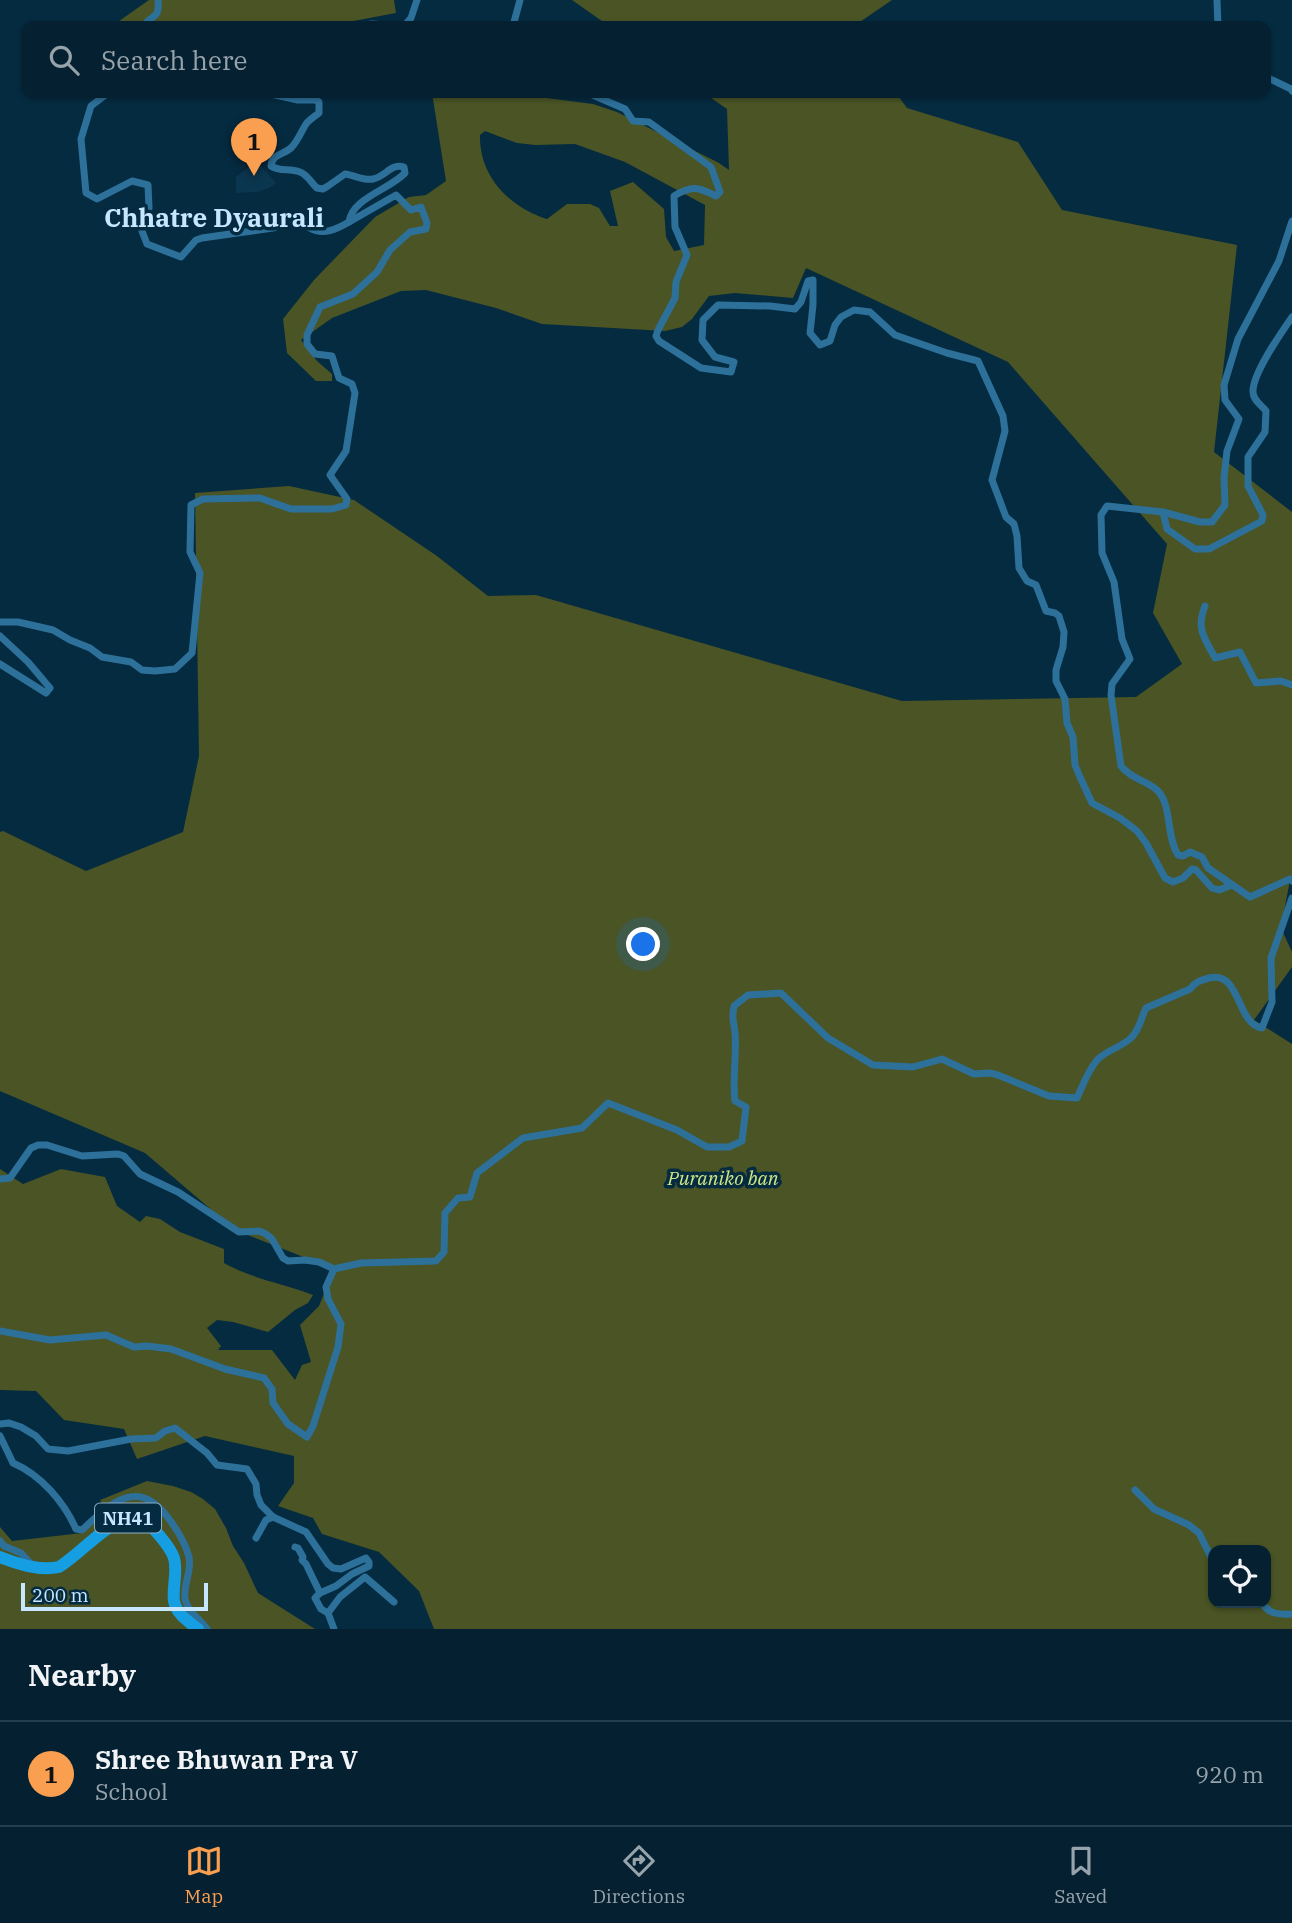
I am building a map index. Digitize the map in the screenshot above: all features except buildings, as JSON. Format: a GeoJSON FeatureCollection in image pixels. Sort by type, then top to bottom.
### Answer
{"type":"FeatureCollection","features":[{"type":"Feature","properties":{"kind":"highway","name":"NH41"},"geometry":{"type":"LineString","coordinates":[[0,1557],[50,1569],[59,1567],[113,1525],[125,1519],[141,1519],[148,1523],[169,1548],[175,1567],[174,1601],[182,1617],[198,1629]]}},
{"type":"Feature","properties":{"kind":"street"},"geometry":{"type":"LineString","coordinates":[[148,21],[157,15],[158,0]]}},
{"type":"Feature","properties":{"kind":"street"},"geometry":{"type":"LineString","coordinates":[[408,21],[417,0]]}},
{"type":"Feature","properties":{"kind":"street"},"geometry":{"type":"LineString","coordinates":[[514,21],[520,0]]}},
{"type":"Feature","properties":{"kind":"street"},"geometry":{"type":"LineString","coordinates":[[1217,0],[1218,21]]}},
{"type":"Feature","properties":{"kind":"street"},"geometry":{"type":"LineString","coordinates":[[1271,79],[1292,92]]}},
{"type":"Feature","properties":{"kind":"street"},"geometry":{"type":"LineString","coordinates":[[0,622],[18,622],[53,630],[102,657],[131,662],[142,670],[175,668],[192,653],[200,573],[190,552],[191,505],[203,499],[260,498],[291,509],[332,509],[346,505],[347,499],[330,475],[346,451],[355,393],[352,384],[340,378],[332,356],[315,354],[307,344],[307,335],[320,307],[353,294],[377,272],[390,250],[410,232],[426,229],[427,223],[421,207],[411,210],[396,195],[338,228],[326,231],[315,231],[299,219],[290,219],[273,228],[196,240],[181,257],[147,244],[142,231],[149,208],[148,185],[132,181],[97,199],[86,193],[81,139],[91,107],[102,98]]}},
{"type":"Feature","properties":{"kind":"street"},"geometry":{"type":"LineString","coordinates":[[289,98],[316,100],[319,102],[319,113],[307,122],[286,153],[274,158],[271,166],[275,169],[299,172],[306,175],[314,186],[323,189],[345,174],[376,179],[395,166],[404,167],[405,173],[398,180],[357,205],[350,213],[349,222]]}},
{"type":"Feature","properties":{"kind":"street"},"geometry":{"type":"LineString","coordinates":[[599,98],[625,109],[633,121],[649,122],[711,167],[720,192],[716,196],[696,187],[674,195],[675,227],[687,255],[676,282],[675,298],[657,330],[659,341],[701,368],[732,372],[734,362],[715,357],[702,340],[703,320],[718,305],[794,309],[801,302],[808,281],[813,280],[814,305],[810,334],[820,345],[830,341],[835,325],[841,317],[854,310],[870,312],[895,335],[978,361],[1003,416],[1004,431],[992,480],[1006,517],[1014,524],[1019,568],[1027,582],[1036,585],[1046,611],[1059,616],[1064,632],[1056,681],[1065,699],[1067,723],[1073,737],[1075,765],[1084,787],[1092,803],[1120,818],[1136,831],[1165,877],[1173,882],[1183,878],[1192,869],[1212,888],[1219,890],[1232,885]]}},
{"type":"Feature","properties":{"kind":"street"},"geometry":{"type":"LineString","coordinates":[[1292,221],[1279,261],[1238,339],[1224,385],[1225,400],[1239,419],[1227,451],[1225,505],[1212,522],[1200,522],[1163,512],[1107,506],[1101,515],[1102,553],[1114,582],[1122,639],[1130,659],[1112,684],[1111,695],[1121,766],[1127,774],[1158,791],[1163,799],[1172,843],[1178,855],[1183,856],[1190,852],[1197,854],[1208,868],[1250,897],[1290,879],[1292,881]]}},
{"type":"Feature","properties":{"kind":"street"},"geometry":{"type":"LineString","coordinates":[[1163,512],[1167,529],[1195,549],[1209,549],[1262,521],[1263,515],[1248,486],[1248,457],[1265,432],[1266,411],[1255,399],[1252,390],[1264,360],[1292,317]]}},
{"type":"Feature","properties":{"kind":"street"},"geometry":{"type":"LineString","coordinates":[[1205,606],[1200,618],[1201,632],[1215,658],[1240,652],[1256,683],[1281,681],[1292,685]]}},
{"type":"Feature","properties":{"kind":"street"},"geometry":{"type":"LineString","coordinates":[[0,636],[28,662],[50,688],[46,693],[0,664]]}},
{"type":"Feature","properties":{"kind":"street"},"geometry":{"type":"LineString","coordinates":[[0,1179],[10,1178],[31,1148],[38,1145],[82,1156],[118,1154],[124,1156],[140,1174],[178,1192],[239,1233],[259,1231],[266,1234],[288,1261],[305,1259],[334,1269],[361,1263],[436,1261],[444,1252],[445,1213],[458,1198],[470,1197],[477,1173],[523,1138],[582,1128],[608,1103],[677,1130],[707,1147],[729,1147],[743,1140],[746,1107],[735,1101],[733,1090],[735,1031],[731,1020],[734,1006],[748,995],[781,993],[828,1038],[873,1065],[913,1067],[942,1059],[974,1074],[998,1075],[1049,1096],[1077,1098],[1096,1061],[1132,1037],[1146,1008],[1190,989],[1194,983],[1214,977],[1224,979],[1233,988],[1246,1016],[1255,1027],[1262,1028],[1272,1002],[1271,958],[1292,898]]}},
{"type":"Feature","properties":{"kind":"street"},"geometry":{"type":"LineString","coordinates":[[0,1331],[50,1340],[106,1335],[134,1347],[171,1349],[225,1369],[264,1378],[272,1389],[273,1403],[288,1424],[307,1437],[338,1347],[341,1324],[328,1299],[326,1287],[334,1269]]}},
{"type":"Feature","properties":{"kind":"street"},"geometry":{"type":"LineString","coordinates":[[0,1424],[9,1423],[21,1427],[36,1436],[48,1449],[68,1451],[131,1439],[156,1438],[175,1428],[207,1453],[217,1465],[247,1469],[256,1484],[261,1505],[273,1517],[306,1532],[328,1564],[341,1569],[366,1558],[369,1562],[369,1566],[315,1598],[321,1609],[328,1614],[334,1629]]}},
{"type":"Feature","properties":{"kind":"street"},"geometry":{"type":"LineString","coordinates":[[0,1436],[13,1463],[26,1469],[50,1490],[76,1529],[82,1530],[115,1501],[142,1496],[161,1508],[183,1539],[190,1560],[186,1602],[191,1612],[208,1629]]}},
{"type":"Feature","properties":{"kind":"street"},"geometry":{"type":"LineString","coordinates":[[1135,1490],[1154,1509],[1189,1525],[1199,1533],[1208,1551]]}},
{"type":"Feature","properties":{"kind":"street"},"geometry":{"type":"LineString","coordinates":[[256,1538],[266,1520],[273,1517]]}},
{"type":"Feature","properties":{"kind":"street"},"geometry":{"type":"LineString","coordinates":[[0,1541],[4,1546],[21,1553],[34,1566]]}},
{"type":"Feature","properties":{"kind":"street"},"geometry":{"type":"LineString","coordinates":[[295,1547],[303,1557],[302,1560],[320,1593]]}},
{"type":"Feature","properties":{"kind":"street"},"geometry":{"type":"LineString","coordinates":[[328,1614],[340,1597],[365,1577],[394,1602]]}},
{"type":"Feature","properties":{"kind":"street"},"geometry":{"type":"LineString","coordinates":[[1266,1608],[1276,1614],[1292,1614]]}},
{"type":"Feature","properties":{"kind":"shaded area"},"geometry":{"type":"Polygon","coordinates":[[[257,161],[276,183],[257,192],[236,193],[236,177],[257,161]]]}},
{"type":"Feature","properties":{"kind":"green space"},"geometry":{"type":"Polygon","coordinates":[[[149,0],[394,0],[396,13],[354,21],[119,21],[149,0]]]}},
{"type":"Feature","properties":{"kind":"green space"},"geometry":{"type":"Polygon","coordinates":[[[572,0],[892,0],[861,21],[602,21],[572,0]]]}},
{"type":"Feature","properties":{"kind":"green space","name":"Puraniko ban"},"geometry":{"type":"Polygon","coordinates":[[[433,98],[547,98],[593,104],[617,112],[729,170],[727,109],[711,98],[900,98],[907,108],[1018,142],[1062,210],[1237,245],[1214,452],[1292,512],[1292,878],[1281,928],[1292,952],[1292,967],[1254,1020],[1292,1044],[1292,1629],[434,1629],[419,1591],[379,1552],[322,1534],[313,1518],[278,1506],[294,1483],[294,1456],[205,1436],[137,1459],[124,1429],[64,1420],[36,1391],[0,1390],[0,1169],[23,1184],[61,1169],[105,1177],[117,1206],[140,1222],[146,1216],[160,1219],[180,1232],[224,1249],[224,1263],[313,1295],[308,1303],[268,1332],[217,1320],[207,1328],[221,1346],[218,1350],[272,1350],[295,1380],[302,1365],[311,1362],[300,1325],[319,1306],[334,1269],[235,1230],[145,1153],[0,1091],[0,832],[3,831],[86,871],[183,832],[199,756],[195,493],[289,486],[354,500],[437,556],[488,596],[536,595],[902,701],[1136,697],[1182,664],[1153,613],[1167,544],[1008,362],[806,268],[793,298],[735,293],[709,296],[692,319],[682,327],[665,331],[542,324],[496,308],[426,290],[401,291],[332,318],[301,340],[317,361],[332,374],[332,381],[316,381],[287,353],[283,319],[314,280],[375,217],[409,197],[426,195],[446,181],[433,98]],[[485,131],[480,135],[481,150],[491,176],[499,188],[520,207],[547,219],[567,204],[590,204],[599,208],[610,226],[618,226],[610,191],[633,182],[664,209],[666,237],[674,251],[704,245],[705,205],[625,162],[575,144],[517,143],[485,131]]]}},
{"type":"Feature","properties":{"kind":"green space"},"geometry":{"type":"Polygon","coordinates":[[[147,1481],[191,1492],[215,1509],[258,1593],[315,1629],[0,1629],[0,1527],[12,1541],[82,1533],[107,1511],[100,1500],[147,1481]]]}},
{"type":"Feature","properties":{"kind":"place","name":"Shree Bhuwan Pra V"},"geometry":{"type":"Point","coordinates":[254,176]}},
{"type":"Feature","properties":{"kind":"district","name":"Chhatre Dyaurali"},"geometry":{"type":"Point","coordinates":[214,217]}}]}
